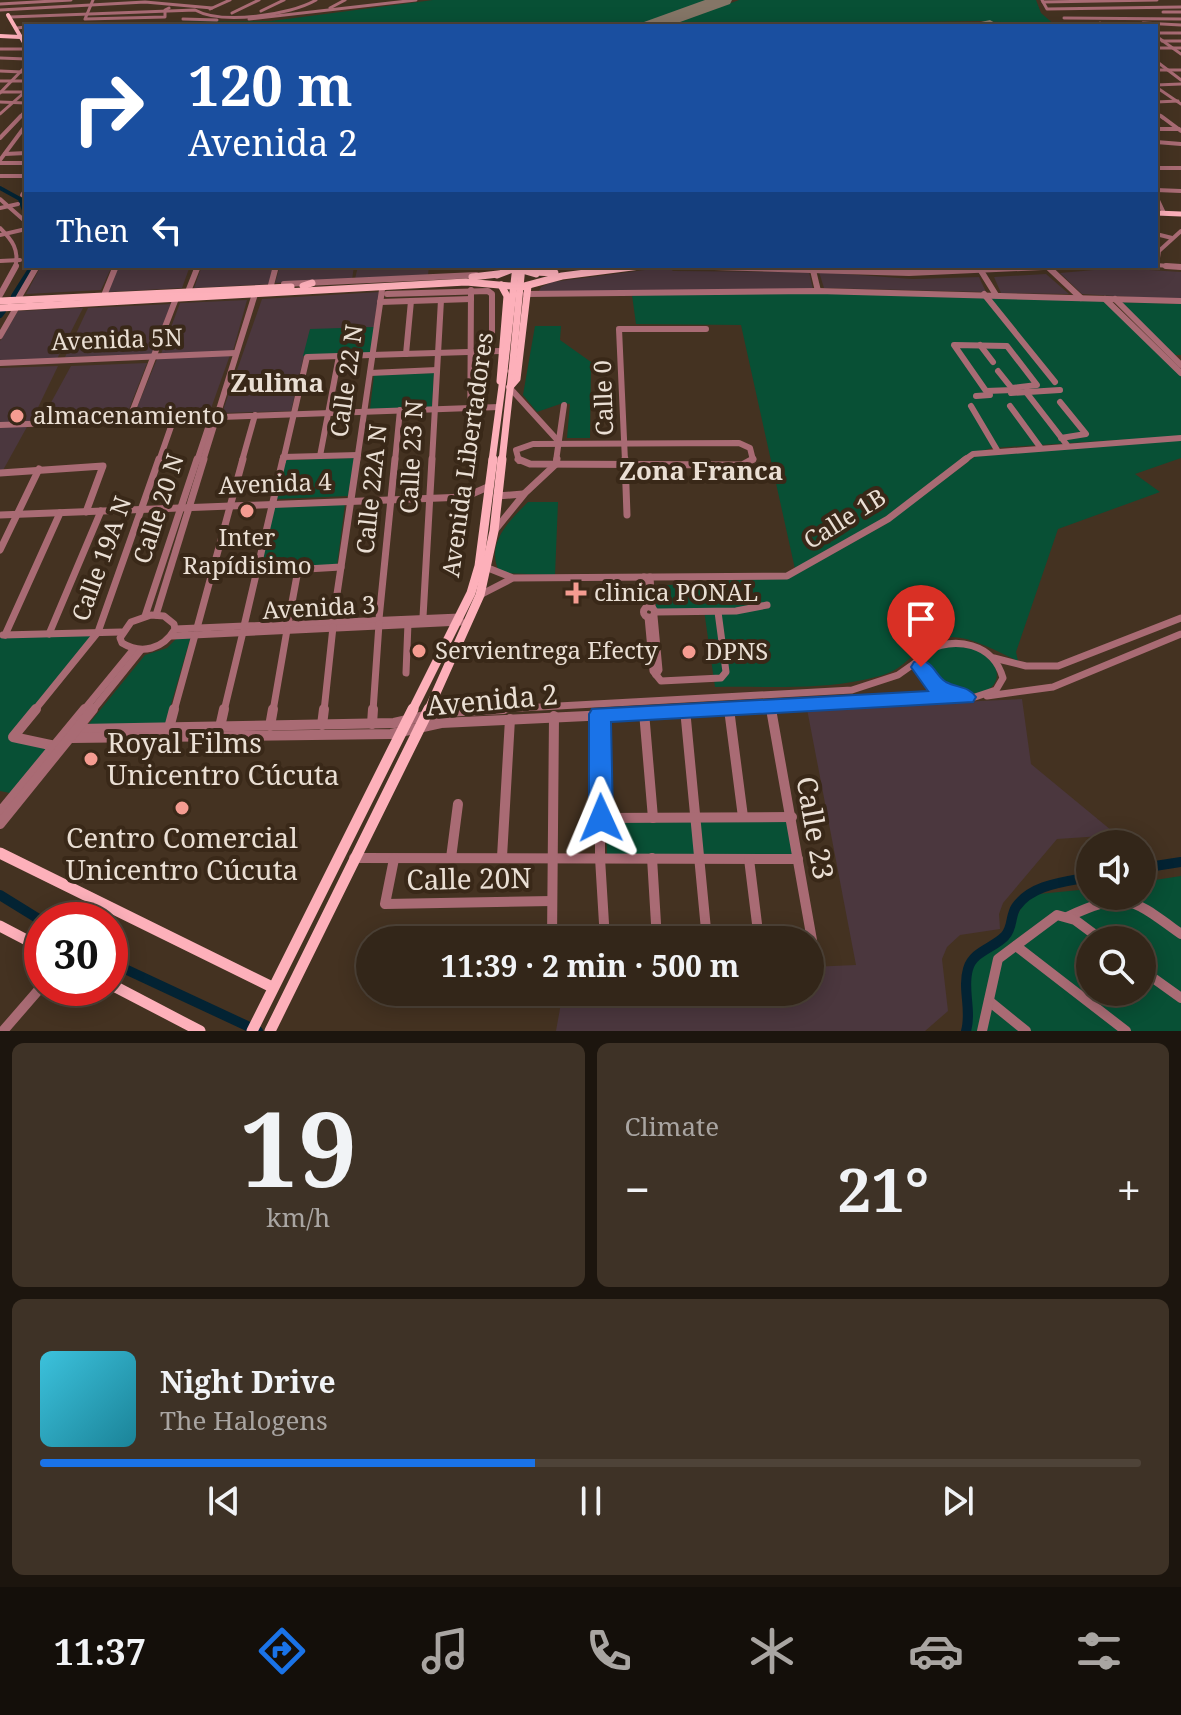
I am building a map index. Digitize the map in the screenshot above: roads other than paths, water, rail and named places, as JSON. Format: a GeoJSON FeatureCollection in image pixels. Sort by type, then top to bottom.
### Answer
{"type":"FeatureCollection","features":[{"type":"Feature","properties":{"kind":"main road"},"geometry":{"type":"LineString","coordinates":[[0,18],[8,15]]}},
{"type":"Feature","properties":{"kind":"main road"},"geometry":{"type":"LineString","coordinates":[[8,15],[24,42]]}},
{"type":"Feature","properties":{"kind":"main road"},"geometry":{"type":"LineString","coordinates":[[8,15],[24,43]]}},
{"type":"Feature","properties":{"kind":"main road"},"geometry":{"type":"LineString","coordinates":[[0,36],[20,37]]}},
{"type":"Feature","properties":{"kind":"main road"},"geometry":{"type":"LineString","coordinates":[[1160,212],[1181,213]]}},
{"type":"Feature","properties":{"kind":"main road"},"geometry":{"type":"LineString","coordinates":[[495,280],[521,268],[560,273],[599,268]]}},
{"type":"Feature","properties":{"kind":"main road"},"geometry":{"type":"LineString","coordinates":[[495,280],[507,296],[500,351],[505,388],[517,379],[529,288],[538,278],[521,268]]}},
{"type":"Feature","properties":{"kind":"main road","name":"Avenida Libertadores"},"geometry":{"type":"LineString","coordinates":[[252,1031],[406,726],[480,595],[494,531],[505,388],[521,268]]}},
{"type":"Feature","properties":{"kind":"main road"},"geometry":{"type":"LineString","coordinates":[[0,298],[72,301],[495,280],[529,288],[562,276],[624,268]]}},
{"type":"Feature","properties":{"kind":"main road"},"geometry":{"type":"LineString","coordinates":[[304,291],[312,283]]}},
{"type":"Feature","properties":{"kind":"main road"},"geometry":{"type":"LineString","coordinates":[[72,301],[83,294]]}},
{"type":"Feature","properties":{"kind":"main road"},"geometry":{"type":"LineString","coordinates":[[0,309],[51,300]]}},
{"type":"Feature","properties":{"kind":"main road","name":"Avenida Libertadores"},"geometry":{"type":"LineString","coordinates":[[270,1031],[420,728],[465,619],[479,566],[499,407],[505,388]]}},
{"type":"Feature","properties":{"kind":"main road"},"geometry":{"type":"LineString","coordinates":[[0,853],[271,990]]}},
{"type":"Feature","properties":{"kind":"main road"},"geometry":{"type":"LineString","coordinates":[[0,926],[24,939]]}},
{"type":"Feature","properties":{"kind":"main road"},"geometry":{"type":"LineString","coordinates":[[128,995],[183,1027],[200,1031]]}},
{"type":"Feature","properties":{"kind":"street"},"geometry":{"type":"LineString","coordinates":[[59,14],[62,0]]}},
{"type":"Feature","properties":{"kind":"street"},"geometry":{"type":"LineString","coordinates":[[8,15],[1,3],[71,0]]}},
{"type":"Feature","properties":{"kind":"street"},"geometry":{"type":"LineString","coordinates":[[93,0],[85,19],[165,17],[165,10]]}},
{"type":"Feature","properties":{"kind":"street"},"geometry":{"type":"LineString","coordinates":[[199,14],[229,0],[253,3]]}},
{"type":"Feature","properties":{"kind":"street"},"geometry":{"type":"LineString","coordinates":[[227,15],[259,0]]}},
{"type":"Feature","properties":{"kind":"street"},"geometry":{"type":"LineString","coordinates":[[263,12],[284,0]]}},
{"type":"Feature","properties":{"kind":"street"},"geometry":{"type":"LineString","coordinates":[[8,15],[60,7],[89,9],[145,5],[165,10],[195,10],[199,14],[254,14],[296,10],[316,0]]}},
{"type":"Feature","properties":{"kind":"street"},"geometry":{"type":"LineString","coordinates":[[325,11],[345,0]]}},
{"type":"Feature","properties":{"kind":"street"},"geometry":{"type":"LineString","coordinates":[[361,7],[373,0]]}},
{"type":"Feature","properties":{"kind":"street"},"geometry":{"type":"LineString","coordinates":[[389,0],[399,1]]}},
{"type":"Feature","properties":{"kind":"street"},"geometry":{"type":"LineString","coordinates":[[183,19],[271,18],[416,0]]}},
{"type":"Feature","properties":{"kind":"street"},"geometry":{"type":"LineString","coordinates":[[1136,0],[1151,18]]}},
{"type":"Feature","properties":{"kind":"street"},"geometry":{"type":"LineString","coordinates":[[1044,4],[1153,0],[1158,8]]}},
{"type":"Feature","properties":{"kind":"street"},"geometry":{"type":"LineString","coordinates":[[1166,0],[1180,20]]}},
{"type":"Feature","properties":{"kind":"street"},"geometry":{"type":"LineString","coordinates":[[32,16],[37,1]]}},
{"type":"Feature","properties":{"kind":"street"},"geometry":{"type":"LineString","coordinates":[[1044,4],[1081,1],[1112,9],[1144,10],[1180,20]]}},
{"type":"Feature","properties":{"kind":"street"},"geometry":{"type":"LineString","coordinates":[[1106,1],[1112,9]]}},
{"type":"Feature","properties":{"kind":"street"},"geometry":{"type":"LineString","coordinates":[[1119,1],[1127,8]]}},
{"type":"Feature","properties":{"kind":"street"},"geometry":{"type":"LineString","coordinates":[[1095,4],[1102,13],[1121,24]]}},
{"type":"Feature","properties":{"kind":"street"},"geometry":{"type":"LineString","coordinates":[[138,18],[145,5]]}},
{"type":"Feature","properties":{"kind":"street"},"geometry":{"type":"LineString","coordinates":[[165,10],[177,5]]}},
{"type":"Feature","properties":{"kind":"street"},"geometry":{"type":"LineString","coordinates":[[0,10],[8,15],[32,16],[121,6],[212,8]]}},
{"type":"Feature","properties":{"kind":"street"},"geometry":{"type":"LineString","coordinates":[[1172,7],[1062,16],[1180,20]]}},
{"type":"Feature","properties":{"kind":"street"},"geometry":{"type":"LineString","coordinates":[[1069,24],[1180,20]]}},
{"type":"Feature","properties":{"kind":"street"},"geometry":{"type":"LineString","coordinates":[[1158,34],[1180,20]]}},
{"type":"Feature","properties":{"kind":"street"},"geometry":{"type":"LineString","coordinates":[[17,28],[24,27]]}},
{"type":"Feature","properties":{"kind":"street"},"geometry":{"type":"LineString","coordinates":[[1158,37],[1181,54]]}},
{"type":"Feature","properties":{"kind":"street"},"geometry":{"type":"LineString","coordinates":[[1163,41],[1181,41]]}},
{"type":"Feature","properties":{"kind":"street"},"geometry":{"type":"LineString","coordinates":[[0,47],[24,46]]}},
{"type":"Feature","properties":{"kind":"street"},"geometry":{"type":"LineString","coordinates":[[1158,48],[1181,48]]}},
{"type":"Feature","properties":{"kind":"street"},"geometry":{"type":"LineString","coordinates":[[0,58],[24,59]]}},
{"type":"Feature","properties":{"kind":"street"},"geometry":{"type":"LineString","coordinates":[[1158,62],[1181,82]]}},
{"type":"Feature","properties":{"kind":"street"},"geometry":{"type":"LineString","coordinates":[[1,92],[24,68]]}},
{"type":"Feature","properties":{"kind":"street"},"geometry":{"type":"LineString","coordinates":[[1158,70],[1181,70]]}},
{"type":"Feature","properties":{"kind":"street"},"geometry":{"type":"LineString","coordinates":[[0,71],[24,72]]}},
{"type":"Feature","properties":{"kind":"street"},"geometry":{"type":"LineString","coordinates":[[0,81],[24,81]]}},
{"type":"Feature","properties":{"kind":"street"},"geometry":{"type":"LineString","coordinates":[[1158,86],[1181,82]]}},
{"type":"Feature","properties":{"kind":"street"},"geometry":{"type":"LineString","coordinates":[[1158,87],[1180,102]]}},
{"type":"Feature","properties":{"kind":"street"},"geometry":{"type":"LineString","coordinates":[[1,92],[24,92]]}},
{"type":"Feature","properties":{"kind":"street"},"geometry":{"type":"LineString","coordinates":[[0,116],[24,94]]}},
{"type":"Feature","properties":{"kind":"street"},"geometry":{"type":"LineString","coordinates":[[0,102],[24,103]]}},
{"type":"Feature","properties":{"kind":"street"},"geometry":{"type":"LineString","coordinates":[[1158,102],[1180,102]]}},
{"type":"Feature","properties":{"kind":"street"},"geometry":{"type":"LineString","coordinates":[[0,138],[3,129],[24,112]]}},
{"type":"Feature","properties":{"kind":"street"},"geometry":{"type":"LineString","coordinates":[[1158,113],[1180,129]]}},
{"type":"Feature","properties":{"kind":"street"},"geometry":{"type":"LineString","coordinates":[[0,116],[19,118]]}},
{"type":"Feature","properties":{"kind":"street"},"geometry":{"type":"LineString","coordinates":[[0,161],[24,127]]}},
{"type":"Feature","properties":{"kind":"street"},"geometry":{"type":"LineString","coordinates":[[1158,129],[1180,129]]}},
{"type":"Feature","properties":{"kind":"street"},"geometry":{"type":"LineString","coordinates":[[18,136],[24,136]]}},
{"type":"Feature","properties":{"kind":"street"},"geometry":{"type":"LineString","coordinates":[[1158,142],[1181,144]]}},
{"type":"Feature","properties":{"kind":"street"},"geometry":{"type":"LineString","coordinates":[[14,143],[24,143]]}},
{"type":"Feature","properties":{"kind":"street"},"geometry":{"type":"LineString","coordinates":[[5,154],[24,153]]}},
{"type":"Feature","properties":{"kind":"street"},"geometry":{"type":"LineString","coordinates":[[0,161],[24,163]]}},
{"type":"Feature","properties":{"kind":"street"},"geometry":{"type":"LineString","coordinates":[[1158,168],[1181,168]]}},
{"type":"Feature","properties":{"kind":"street"},"geometry":{"type":"LineString","coordinates":[[0,176],[24,176]]}},
{"type":"Feature","properties":{"kind":"street"},"geometry":{"type":"LineString","coordinates":[[1158,190],[1181,191]]}},
{"type":"Feature","properties":{"kind":"street"},"geometry":{"type":"LineString","coordinates":[[0,199],[24,220]]}},
{"type":"Feature","properties":{"kind":"street"},"geometry":{"type":"LineString","coordinates":[[0,208],[18,204]]}},
{"type":"Feature","properties":{"kind":"street"},"geometry":{"type":"LineString","coordinates":[[0,228],[19,252],[20,260],[0,298]]}},
{"type":"Feature","properties":{"kind":"street"},"geometry":{"type":"LineString","coordinates":[[3,234],[24,229]]}},
{"type":"Feature","properties":{"kind":"street"},"geometry":{"type":"LineString","coordinates":[[1158,256],[1159,251],[1181,231]]}},
{"type":"Feature","properties":{"kind":"street"},"geometry":{"type":"LineString","coordinates":[[0,261],[20,260]]}},
{"type":"Feature","properties":{"kind":"street"},"geometry":{"type":"LineString","coordinates":[[1158,265],[1181,267]]}},
{"type":"Feature","properties":{"kind":"street"},"geometry":{"type":"LineString","coordinates":[[19,297],[36,268]]}},
{"type":"Feature","properties":{"kind":"street"},"geometry":{"type":"LineString","coordinates":[[105,293],[115,268]]}},
{"type":"Feature","properties":{"kind":"street"},"geometry":{"type":"LineString","coordinates":[[189,289],[197,268]]}},
{"type":"Feature","properties":{"kind":"street"},"geometry":{"type":"LineString","coordinates":[[271,285],[275,268]]}},
{"type":"Feature","properties":{"kind":"street"},"geometry":{"type":"LineString","coordinates":[[430,277],[431,268]]}},
{"type":"Feature","properties":{"kind":"street"},"geometry":{"type":"LineString","coordinates":[[813,268],[818,291]]}},
{"type":"Feature","properties":{"kind":"street"},"geometry":{"type":"LineString","coordinates":[[896,268],[1014,268]]}},
{"type":"Feature","properties":{"kind":"street"},"geometry":{"type":"LineString","coordinates":[[1049,268],[1081,298]]}},
{"type":"Feature","properties":{"kind":"street"},"geometry":{"type":"LineString","coordinates":[[980,269],[996,295]]}},
{"type":"Feature","properties":{"kind":"street"},"geometry":{"type":"LineString","coordinates":[[0,309],[175,301],[252,292],[271,285],[430,277],[495,280]]}},
{"type":"Feature","properties":{"kind":"street"},"geometry":{"type":"LineString","coordinates":[[385,292],[495,280]]}},
{"type":"Feature","properties":{"kind":"street"},"geometry":{"type":"LineString","coordinates":[[529,288],[984,294],[1181,301]]}},
{"type":"Feature","properties":{"kind":"street"},"geometry":{"type":"LineString","coordinates":[[0,298],[51,300],[83,294],[189,289],[252,292]]}},
{"type":"Feature","properties":{"kind":"street"},"geometry":{"type":"LineString","coordinates":[[470,465],[471,290]]}},
{"type":"Feature","properties":{"kind":"street"},"geometry":{"type":"LineString","coordinates":[[304,291],[488,291],[492,294],[492,338]]}},
{"type":"Feature","properties":{"kind":"street","name":"Calle 20 N"},"geometry":{"type":"LineString","coordinates":[[145,616],[216,421],[252,292]]}},
{"type":"Feature","properties":{"kind":"street","name":"Calle 22 N"},"geometry":{"type":"LineString","coordinates":[[322,725],[341,567],[380,302],[385,292]]}},
{"type":"Feature","properties":{"kind":"street"},"geometry":{"type":"LineString","coordinates":[[984,294],[1055,382]]}},
{"type":"Feature","properties":{"kind":"street"},"geometry":{"type":"LineString","coordinates":[[380,302],[471,299]]}},
{"type":"Feature","properties":{"kind":"street"},"geometry":{"type":"LineString","coordinates":[[1105,299],[1181,373]]}},
{"type":"Feature","properties":{"kind":"street"},"geometry":{"type":"LineString","coordinates":[[1115,299],[1181,365]]}},
{"type":"Feature","properties":{"kind":"street","name":"Calle 23 N"},"geometry":{"type":"LineString","coordinates":[[423,617],[441,300]]}},
{"type":"Feature","properties":{"kind":"street"},"geometry":{"type":"LineString","coordinates":[[129,420],[175,301]]}},
{"type":"Feature","properties":{"kind":"street"},"geometry":{"type":"LineString","coordinates":[[406,354],[411,301]]}},
{"type":"Feature","properties":{"kind":"street"},"geometry":{"type":"LineString","coordinates":[[0,336],[15,310]]}},
{"type":"Feature","properties":{"kind":"street","name":"Calle 0"},"geometry":{"type":"LineString","coordinates":[[627,515],[619,329],[706,329]]}},
{"type":"Feature","properties":{"kind":"street"},"geometry":{"type":"LineString","coordinates":[[980,345],[993,362]]}},
{"type":"Feature","properties":{"kind":"street"},"geometry":{"type":"LineString","coordinates":[[976,396],[1013,390],[1037,385],[1007,346],[954,346],[986,391],[1013,390],[1026,392],[1060,390]]}},
{"type":"Feature","properties":{"kind":"street"},"geometry":{"type":"LineString","coordinates":[[220,727],[307,357],[500,351]]}},
{"type":"Feature","properties":{"kind":"street","name":"Avenida 5N"},"geometry":{"type":"LineString","coordinates":[[0,365],[236,353]]}},
{"type":"Feature","properties":{"kind":"street"},"geometry":{"type":"LineString","coordinates":[[320,456],[339,356]]}},
{"type":"Feature","properties":{"kind":"street"},"geometry":{"type":"LineString","coordinates":[[370,373],[437,370]]}},
{"type":"Feature","properties":{"kind":"street"},"geometry":{"type":"LineString","coordinates":[[998,371],[1013,390]]}},
{"type":"Feature","properties":{"kind":"street"},"geometry":{"type":"LineString","coordinates":[[505,388],[560,443]]}},
{"type":"Feature","properties":{"kind":"street"},"geometry":{"type":"LineString","coordinates":[[1026,392],[1064,442],[1086,434],[1060,402]]}},
{"type":"Feature","properties":{"kind":"street"},"geometry":{"type":"LineString","coordinates":[[494,531],[525,493],[556,464],[564,405]]}},
{"type":"Feature","properties":{"kind":"street"},"geometry":{"type":"LineString","coordinates":[[971,406],[997,450]]}},
{"type":"Feature","properties":{"kind":"street"},"geometry":{"type":"LineString","coordinates":[[1010,406],[1040,447]]}},
{"type":"Feature","properties":{"kind":"street"},"geometry":{"type":"LineString","coordinates":[[0,425],[499,407]]}},
{"type":"Feature","properties":{"kind":"street","name":"Calle 22A N"},"geometry":{"type":"LineString","coordinates":[[372,724],[400,410]]}},
{"type":"Feature","properties":{"kind":"street"},"geometry":{"type":"LineString","coordinates":[[169,728],[255,415]]}},
{"type":"Feature","properties":{"kind":"street","name":"Calle 19A N"},"geometry":{"type":"LineString","coordinates":[[55,746],[13,737],[98,632],[174,418]]}},
{"type":"Feature","properties":{"kind":"street","name":"Calle 1B"},"geometry":{"type":"LineString","coordinates":[[488,568],[513,578],[787,576],[888,519],[973,454],[1064,442],[1181,438]]}},
{"type":"Feature","properties":{"kind":"street"},"geometry":{"type":"LineString","coordinates":[[624,443],[739,443],[750,448],[754,456],[753,460],[742,465],[556,464],[519,462],[516,450],[523,445],[624,443]]}},
{"type":"Feature","properties":{"kind":"street"},"geometry":{"type":"LineString","coordinates":[[283,457],[358,455]]}},
{"type":"Feature","properties":{"kind":"street"},"geometry":{"type":"LineString","coordinates":[[0,473],[103,466],[86,512]]}},
{"type":"Feature","properties":{"kind":"street"},"geometry":{"type":"LineString","coordinates":[[0,550],[39,469]]}},
{"type":"Feature","properties":{"kind":"street","name":"Avenida 4"},"geometry":{"type":"LineString","coordinates":[[0,515],[465,497],[490,486]]}},
{"type":"Feature","properties":{"kind":"street"},"geometry":{"type":"LineString","coordinates":[[497,496],[512,497],[525,493]]}},
{"type":"Feature","properties":{"kind":"street","name":"Avenida 4"},"geometry":{"type":"LineString","coordinates":[[465,497],[487,507]]}},
{"type":"Feature","properties":{"kind":"street","name":"Calle 20 N"},"geometry":{"type":"LineString","coordinates":[[156,615],[184,508]]}},
{"type":"Feature","properties":{"kind":"street"},"geometry":{"type":"LineString","coordinates":[[49,634],[101,511]]}},
{"type":"Feature","properties":{"kind":"street"},"geometry":{"type":"LineString","coordinates":[[60,513],[2,635],[121,632]]}},
{"type":"Feature","properties":{"kind":"street"},"geometry":{"type":"LineString","coordinates":[[256,572],[341,567]]}},
{"type":"Feature","properties":{"kind":"street"},"geometry":{"type":"LineString","coordinates":[[270,726],[298,570]]}},
{"type":"Feature","properties":{"kind":"street"},"geometry":{"type":"LineString","coordinates":[[647,577],[652,612],[653,671],[664,682],[725,677],[718,612]]}},
{"type":"Feature","properties":{"kind":"street","name":"Calle 1B"},"geometry":{"type":"LineString","coordinates":[[480,595],[513,578]]}},
{"type":"Feature","properties":{"kind":"street"},"geometry":{"type":"LineString","coordinates":[[652,612],[718,612],[767,605]]}},
{"type":"Feature","properties":{"kind":"street"},"geometry":{"type":"LineString","coordinates":[[156,615],[170,619],[173,633],[159,646],[137,650],[122,643],[121,632],[130,622],[156,615]]}},
{"type":"Feature","properties":{"kind":"street","name":"Avenida 3"},"geometry":{"type":"LineString","coordinates":[[173,633],[423,617],[465,619]]}},
{"type":"Feature","properties":{"kind":"street"},"geometry":{"type":"LineString","coordinates":[[1181,618],[1058,666],[1026,666],[994,658],[975,646],[952,642],[933,646],[922,658],[921,667],[936,686],[965,697],[981,697],[1053,687],[1181,634]]}},
{"type":"Feature","properties":{"kind":"street","name":"Avenida 3"},"geometry":{"type":"LineString","coordinates":[[379,622],[465,619]]}},
{"type":"Feature","properties":{"kind":"street"},"geometry":{"type":"LineString","coordinates":[[406,673],[408,623]]}},
{"type":"Feature","properties":{"kind":"street"},"geometry":{"type":"LineString","coordinates":[[0,824],[79,729],[137,650]]}},
{"type":"Feature","properties":{"kind":"street"},"geometry":{"type":"LineString","coordinates":[[0,812],[137,650]]}},
{"type":"Feature","properties":{"kind":"street","name":"Avenida 2"},"geometry":{"type":"LineString","coordinates":[[71,738],[406,726],[425,715],[852,690],[898,675],[922,658]]}},
{"type":"Feature","properties":{"kind":"street"},"geometry":{"type":"LineString","coordinates":[[981,697],[1001,684],[1002,671],[994,658]]}},
{"type":"Feature","properties":{"kind":"street","name":"Avenida 2"},"geometry":{"type":"LineString","coordinates":[[79,729],[372,724],[420,728],[441,723],[554,716],[965,697]]}},
{"type":"Feature","properties":{"kind":"street","name":"Calle 23"},"geometry":{"type":"LineString","coordinates":[[771,706],[808,926]]}},
{"type":"Feature","properties":{"kind":"street"},"geometry":{"type":"LineString","coordinates":[[729,707],[743,817]]}},
{"type":"Feature","properties":{"kind":"street"},"geometry":{"type":"LineString","coordinates":[[685,709],[706,926]]}},
{"type":"Feature","properties":{"kind":"street"},"geometry":{"type":"LineString","coordinates":[[644,712],[653,818]]}},
{"type":"Feature","properties":{"kind":"street"},"geometry":{"type":"LineString","coordinates":[[600,714],[600,858],[604,926]]}},
{"type":"Feature","properties":{"kind":"street"},"geometry":{"type":"LineString","coordinates":[[552,926],[554,716]]}},
{"type":"Feature","properties":{"kind":"street"},"geometry":{"type":"LineString","coordinates":[[502,857],[510,719]]}},
{"type":"Feature","properties":{"kind":"street"},"geometry":{"type":"LineString","coordinates":[[451,858],[458,804]]}},
{"type":"Feature","properties":{"kind":"street"},"geometry":{"type":"LineString","coordinates":[[601,818],[792,817]]}},
{"type":"Feature","properties":{"kind":"street"},"geometry":{"type":"LineString","coordinates":[[354,858],[798,859]]}},
{"type":"Feature","properties":{"kind":"street"},"geometry":{"type":"LineString","coordinates":[[652,858],[656,926]]}},
{"type":"Feature","properties":{"kind":"street","name":"Calle 20N"},"geometry":{"type":"LineString","coordinates":[[394,859],[385,904],[552,901]]}},
{"type":"Feature","properties":{"kind":"street"},"geometry":{"type":"LineString","coordinates":[[749,859],[757,926]]}},
{"type":"Feature","properties":{"kind":"street"},"geometry":{"type":"LineString","coordinates":[[1067,917],[1100,901],[1128,898],[1181,934]]}},
{"type":"Feature","properties":{"kind":"street"},"geometry":{"type":"LineString","coordinates":[[982,1031],[998,959],[1057,915],[1081,926]]}},
{"type":"Feature","properties":{"kind":"street"},"geometry":{"type":"LineString","coordinates":[[1016,946],[1126,1031]]}},
{"type":"Feature","properties":{"kind":"street"},"geometry":{"type":"LineString","coordinates":[[1156,980],[1181,998]]}},
{"type":"Feature","properties":{"kind":"street"},"geometry":{"type":"LineString","coordinates":[[989,1001],[1026,1031]]}},
{"type":"Feature","properties":{"kind":"street"},"geometry":{"type":"LineString","coordinates":[[3,1031],[25,1006]]}},
{"type":"Feature","properties":{"kind":"waterway"},"geometry":{"type":"LineString","coordinates":[[0,188],[20,199],[24,210]]}},
{"type":"Feature","properties":{"kind":"waterway"},"geometry":{"type":"LineString","coordinates":[[14,296],[32,268]]}},
{"type":"Feature","properties":{"kind":"waterway"},"geometry":{"type":"LineString","coordinates":[[0,315],[3,311]]}},
{"type":"Feature","properties":{"kind":"waterway"},"geometry":{"type":"LineString","coordinates":[[1156,866],[1181,862]]}},
{"type":"Feature","properties":{"kind":"waterway"},"geometry":{"type":"LineString","coordinates":[[966,1031],[966,977],[974,958],[1005,936],[1016,907],[1023,899],[1050,885],[1076,880]]}},
{"type":"Feature","properties":{"kind":"waterway"},"geometry":{"type":"LineString","coordinates":[[0,895],[24,910]]}},
{"type":"Feature","properties":{"kind":"waterway"},"geometry":{"type":"LineString","coordinates":[[128,970],[258,1031]]}},
{"type":"Feature","properties":{"kind":"place","name":"almacenamiento"},"geometry":{"type":"Point","coordinates":[17,416]}},
{"type":"Feature","properties":{"kind":"place","name":"Inter Rapídisimo"},"geometry":{"type":"Point","coordinates":[247,511]}},
{"type":"Feature","properties":{"kind":"place","name":"clinica PONAL"},"geometry":{"type":"Point","coordinates":[576,593]}},
{"type":"Feature","properties":{"kind":"place","name":"Servientrega Efecty"},"geometry":{"type":"Point","coordinates":[419,651]}},
{"type":"Feature","properties":{"kind":"place","name":"DPNS"},"geometry":{"type":"Point","coordinates":[689,652]}},
{"type":"Feature","properties":{"kind":"place","name":"Royal Films Unicentro Cúcuta"},"geometry":{"type":"Point","coordinates":[91,759]}},
{"type":"Feature","properties":{"kind":"place","name":"Centro Comercial Unicentro Cúcuta"},"geometry":{"type":"Point","coordinates":[182,808]}},
{"type":"Feature","properties":{"kind":"district","name":"Zulima"},"geometry":{"type":"Point","coordinates":[277,383]}},
{"type":"Feature","properties":{"kind":"district","name":"Zona Franca"},"geometry":{"type":"Point","coordinates":[701,471]}}]}
